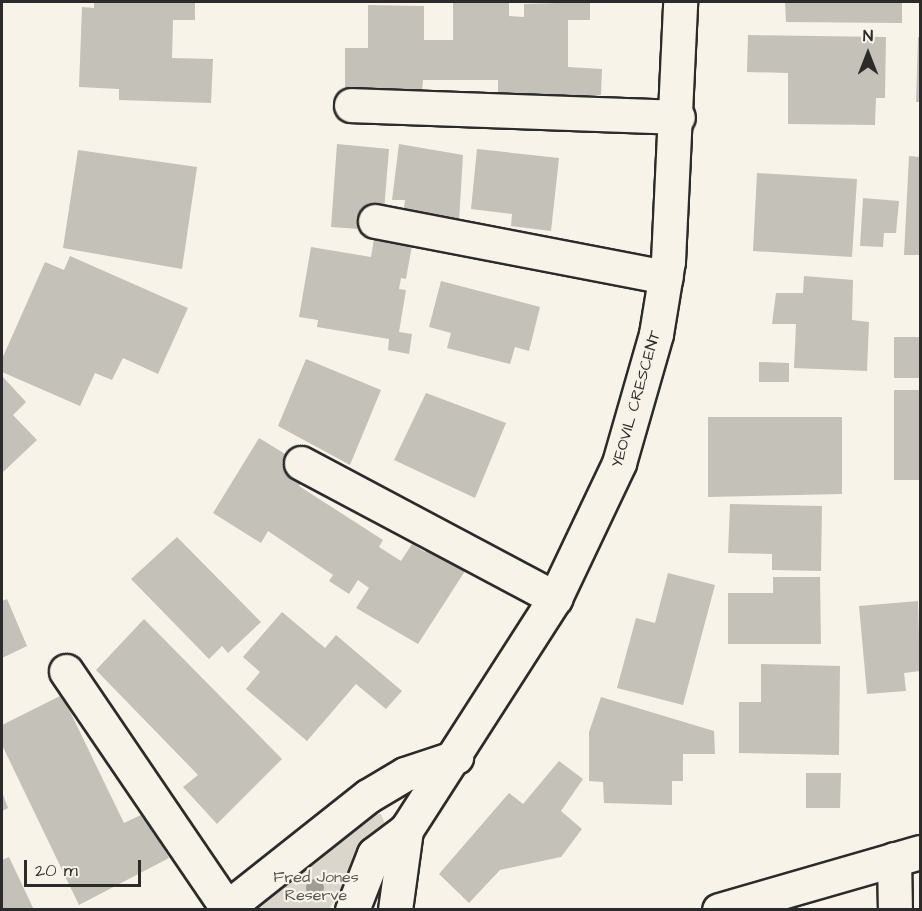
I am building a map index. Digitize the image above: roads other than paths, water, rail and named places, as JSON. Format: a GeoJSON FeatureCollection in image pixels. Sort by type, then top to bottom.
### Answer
{"type":"FeatureCollection","features":[{"type":"Feature","properties":{"kind":"main road","name":"YEOVIL CRESCENT"},"geometry":{"type":"LineString","coordinates":[[352,909],[374,854],[406,830],[456,757],[555,598],[619,463],[666,277],[678,117],[680,2]]}},
{"type":"Feature","properties":{"kind":"main road"},"geometry":{"type":"LineString","coordinates":[[351,105],[678,117]]}},
{"type":"Feature","properties":{"kind":"main road"},"geometry":{"type":"LineString","coordinates":[[375,221],[666,277]]}},
{"type":"Feature","properties":{"kind":"main road"},"geometry":{"type":"LineString","coordinates":[[301,463],[555,598]]}},
{"type":"Feature","properties":{"kind":"main road"},"geometry":{"type":"LineString","coordinates":[[66,671],[226,909],[368,796],[405,774],[456,757]]}},
{"type":"Feature","properties":{"kind":"main road","name":"YEOVIL CRESCENT"},"geometry":{"type":"LineString","coordinates":[[395,909],[406,830]]}},
{"type":"Feature","properties":{"kind":"main road"},"geometry":{"type":"LineString","coordinates":[[718,909],[907,856],[895,909]]}},
{"type":"Feature","properties":{"kind":"park label","name":"Fred Jones Reserve"},"geometry":{"type":"Point","coordinates":[316,886]}}]}
